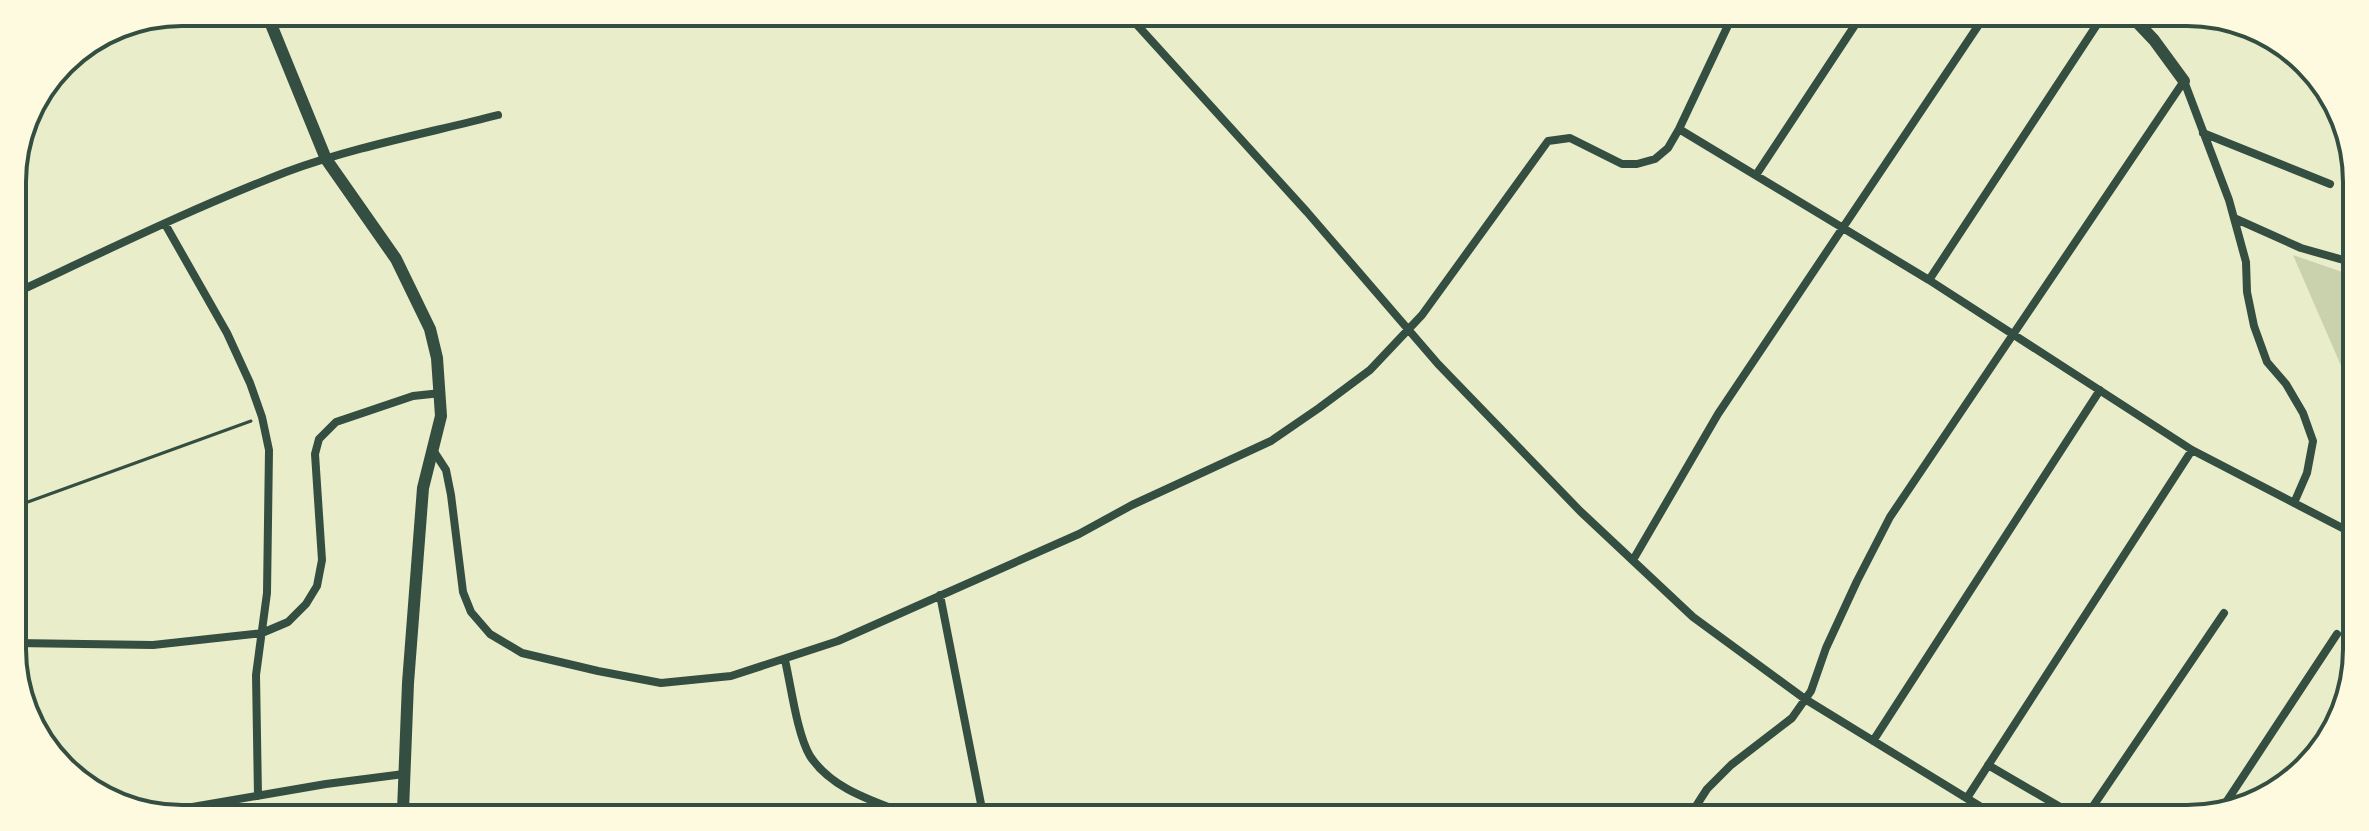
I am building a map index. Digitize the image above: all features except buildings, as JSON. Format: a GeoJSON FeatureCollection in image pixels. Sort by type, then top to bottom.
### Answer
{"type":"FeatureCollection","features":[{"type":"Feature","properties":{"kind":"street"},"geometry":{"type":"LineString","coordinates":[[272,26],[326,159],[396,259],[430,329],[437,358],[441,416],[423,488],[408,683],[403,805]]}},
{"type":"Feature","properties":{"kind":"street"},"geometry":{"type":"LineString","coordinates":[[1138,26],[1438,364],[1580,511],[1693,617],[1805,699],[1978,805]]}},
{"type":"Feature","properties":{"kind":"street"},"geometry":{"type":"LineString","coordinates":[[433,450],[446,470],[463,592],[471,612],[490,634],[522,653],[661,683],[731,676],[785,660],[838,641],[1079,534],[1132,505],[1271,441],[1370,370],[1422,315],[1548,141],[1570,138],[1622,164],[1655,159],[1668,148],[1728,26]]}},
{"type":"Feature","properties":{"kind":"street"},"geometry":{"type":"LineString","coordinates":[[1756,175],[1854,26]]}},
{"type":"Feature","properties":{"kind":"street"},"geometry":{"type":"LineString","coordinates":[[1633,560],[1718,414],[1978,26]]}},
{"type":"Feature","properties":{"kind":"street"},"geometry":{"type":"LineString","coordinates":[[1929,280],[2096,26]]}},
{"type":"Feature","properties":{"kind":"street"},"geometry":{"type":"LineString","coordinates":[[2141,26],[2184,81],[2229,200],[2246,262],[2247,292],[2254,326],[2267,362],[2286,384],[2303,413],[2313,441],[2307,473],[2294,503]]}},
{"type":"Feature","properties":{"kind":"street"},"geometry":{"type":"LineString","coordinates":[[1698,805],[1731,765],[1792,718],[1811,691],[1826,648],[1890,517],[2184,81]]}},
{"type":"Feature","properties":{"kind":"street"},"geometry":{"type":"LineString","coordinates":[[26,288],[285,173],[326,159],[498,115]]}},
{"type":"Feature","properties":{"kind":"street"},"geometry":{"type":"LineString","coordinates":[[1679,129],[1929,280],[2192,450],[2343,528]]}},
{"type":"Feature","properties":{"kind":"street"},"geometry":{"type":"LineString","coordinates":[[2203,133],[2330,184]]}},
{"type":"Feature","properties":{"kind":"street"},"geometry":{"type":"LineString","coordinates":[[2234,218],[2301,248],[2343,260]]}},
{"type":"Feature","properties":{"kind":"street"},"geometry":{"type":"LineString","coordinates":[[165,224],[227,333],[250,383],[269,450],[267,593],[256,675],[258,796]]}},
{"type":"Feature","properties":{"kind":"street"},"geometry":{"type":"LineString","coordinates":[[1873,741],[2100,390]]}},
{"type":"Feature","properties":{"kind":"street"},"geometry":{"type":"LineString","coordinates":[[26,643],[153,645],[262,633],[288,622],[306,604],[317,586],[322,560],[315,454],[319,439],[336,422],[413,396],[441,393]]}},
{"type":"Feature","properties":{"kind":"street"},"geometry":{"type":"LineString","coordinates":[[1967,798],[2192,450]]}},
{"type":"Feature","properties":{"kind":"street"},"geometry":{"type":"LineString","coordinates":[[940,595],[981,805]]}},
{"type":"Feature","properties":{"kind":"street"},"geometry":{"type":"LineString","coordinates":[[2091,805],[2224,613]]}},
{"type":"Feature","properties":{"kind":"street"},"geometry":{"type":"LineString","coordinates":[[2228,800],[2337,634]]}},
{"type":"Feature","properties":{"kind":"street"},"geometry":{"type":"LineString","coordinates":[[785,660],[804,742],[811,756],[838,783],[882,805]]}},
{"type":"Feature","properties":{"kind":"street"},"geometry":{"type":"LineString","coordinates":[[1988,765],[2059,805]]}},
{"type":"Feature","properties":{"kind":"street"},"geometry":{"type":"LineString","coordinates":[[205,805],[404,774]]}},
{"type":"Feature","properties":{"kind":"path"},"geometry":{"type":"LineString","coordinates":[[26,503],[262,417]]}},
{"type":"Feature","properties":{"kind":"green space"},"geometry":{"type":"Polygon","coordinates":[[[2293,255],[2343,272],[2343,370],[2293,255]]]}}]}
